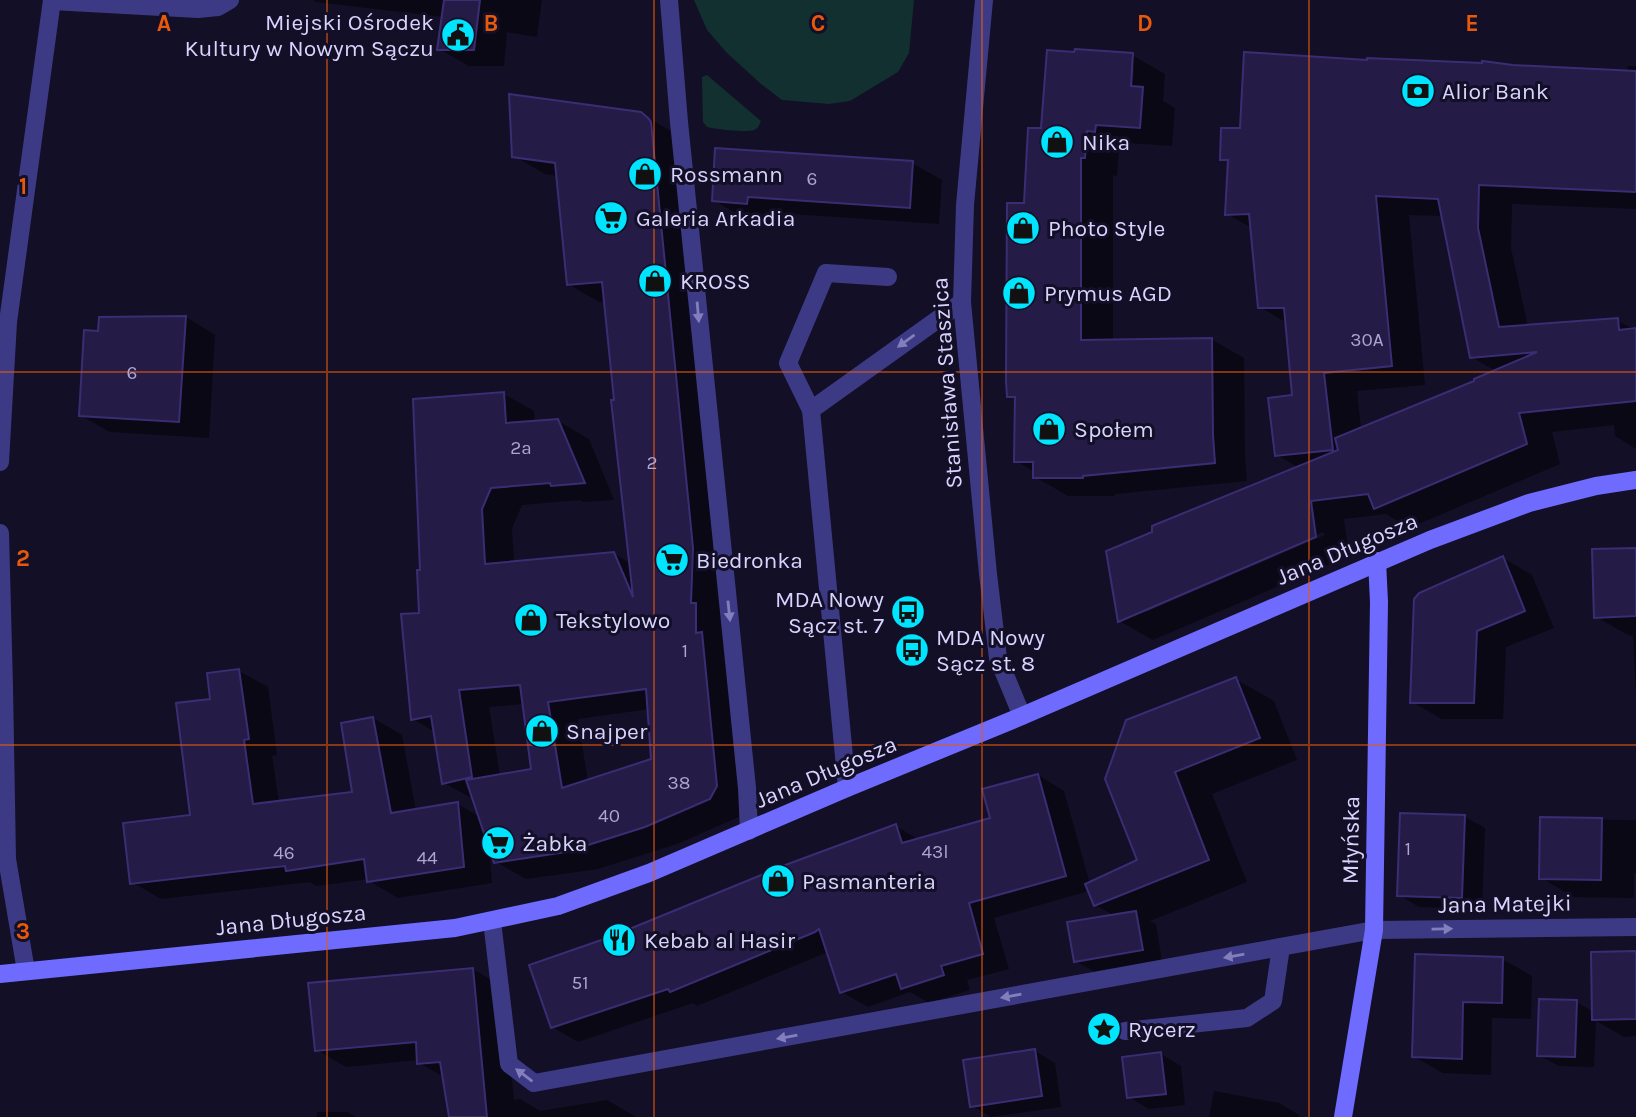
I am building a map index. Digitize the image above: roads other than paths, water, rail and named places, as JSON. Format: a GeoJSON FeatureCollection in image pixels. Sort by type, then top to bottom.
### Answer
{"type":"FeatureCollection","features":[{"type":"Feature","properties":{"kind":"street"},"geometry":{"type":"LineString","coordinates":[[0,462],[8,322],[52,0],[198,9],[218,7],[230,0]]}},
{"type":"Feature","properties":{"kind":"street"},"geometry":{"type":"LineString","coordinates":[[669,0],[747,788],[749,831]]}},
{"type":"Feature","properties":{"kind":"street","name":"Stanisława Staszica"},"geometry":{"type":"LineString","coordinates":[[984,0],[965,205],[962,302],[990,600],[998,658],[1022,716]]}},
{"type":"Feature","properties":{"kind":"street"},"geometry":{"type":"LineString","coordinates":[[847,788],[811,410],[788,363],[827,273],[888,277]]}},
{"type":"Feature","properties":{"kind":"street"},"geometry":{"type":"LineString","coordinates":[[811,410],[962,302]]}},
{"type":"Feature","properties":{"kind":"street","name":"Jana Długosza"},"geometry":{"type":"LineString","coordinates":[[0,974],[455,928],[558,906],[649,873],[1430,540],[1529,503],[1596,486],[1636,480]]}},
{"type":"Feature","properties":{"kind":"street"},"geometry":{"type":"LineString","coordinates":[[0,533],[7,859],[26,971]]}},
{"type":"Feature","properties":{"kind":"street","name":"Młyńska"},"geometry":{"type":"LineString","coordinates":[[1343,1117],[1374,930],[1379,602],[1377,561]]}},
{"type":"Feature","properties":{"kind":"street","name":"Jana Matejki"},"geometry":{"type":"LineString","coordinates":[[492,921],[509,1064],[534,1083],[1374,930],[1636,927]]}},
{"type":"Feature","properties":{"kind":"street"},"geometry":{"type":"LineString","coordinates":[[1125,1031],[1247,1017],[1273,1001],[1281,947]]}},
{"type":"Feature","properties":{"kind":"place","name":"Miejski Ośrodek Kultury w Nowym Sączu"},"geometry":{"type":"Point","coordinates":[458,35]}},
{"type":"Feature","properties":{"kind":"place","name":"Alior Bank"},"geometry":{"type":"Point","coordinates":[1418,91]}},
{"type":"Feature","properties":{"kind":"place","name":"Nika"},"geometry":{"type":"Point","coordinates":[1057,142]}},
{"type":"Feature","properties":{"kind":"place","name":"Rossmann"},"geometry":{"type":"Point","coordinates":[645,174]}},
{"type":"Feature","properties":{"kind":"place","name":"Galeria Arkadia"},"geometry":{"type":"Point","coordinates":[611,218]}},
{"type":"Feature","properties":{"kind":"place","name":"Photo Style"},"geometry":{"type":"Point","coordinates":[1023,228]}},
{"type":"Feature","properties":{"kind":"place","name":"KROSS"},"geometry":{"type":"Point","coordinates":[655,281]}},
{"type":"Feature","properties":{"kind":"place","name":"Prymus AGD"},"geometry":{"type":"Point","coordinates":[1019,293]}},
{"type":"Feature","properties":{"kind":"place","name":"Społem"},"geometry":{"type":"Point","coordinates":[1049,429]}},
{"type":"Feature","properties":{"kind":"place","name":"Biedronka"},"geometry":{"type":"Point","coordinates":[672,560]}},
{"type":"Feature","properties":{"kind":"place","name":"MDA Nowy Sącz st. 7"},"geometry":{"type":"Point","coordinates":[908,612]}},
{"type":"Feature","properties":{"kind":"place","name":"Tekstylowo"},"geometry":{"type":"Point","coordinates":[531,620]}},
{"type":"Feature","properties":{"kind":"place","name":"MDA Nowy Sącz st. 8"},"geometry":{"type":"Point","coordinates":[912,650]}},
{"type":"Feature","properties":{"kind":"place","name":"Snajper"},"geometry":{"type":"Point","coordinates":[542,731]}},
{"type":"Feature","properties":{"kind":"place","name":"Żabka"},"geometry":{"type":"Point","coordinates":[498,843]}},
{"type":"Feature","properties":{"kind":"place","name":"Pasmanteria"},"geometry":{"type":"Point","coordinates":[778,881]}},
{"type":"Feature","properties":{"kind":"place","name":"Kebab al Hasir"},"geometry":{"type":"Point","coordinates":[619,940]}},
{"type":"Feature","properties":{"kind":"place","name":"Rycerz"},"geometry":{"type":"Point","coordinates":[1104,1029]}}]}
